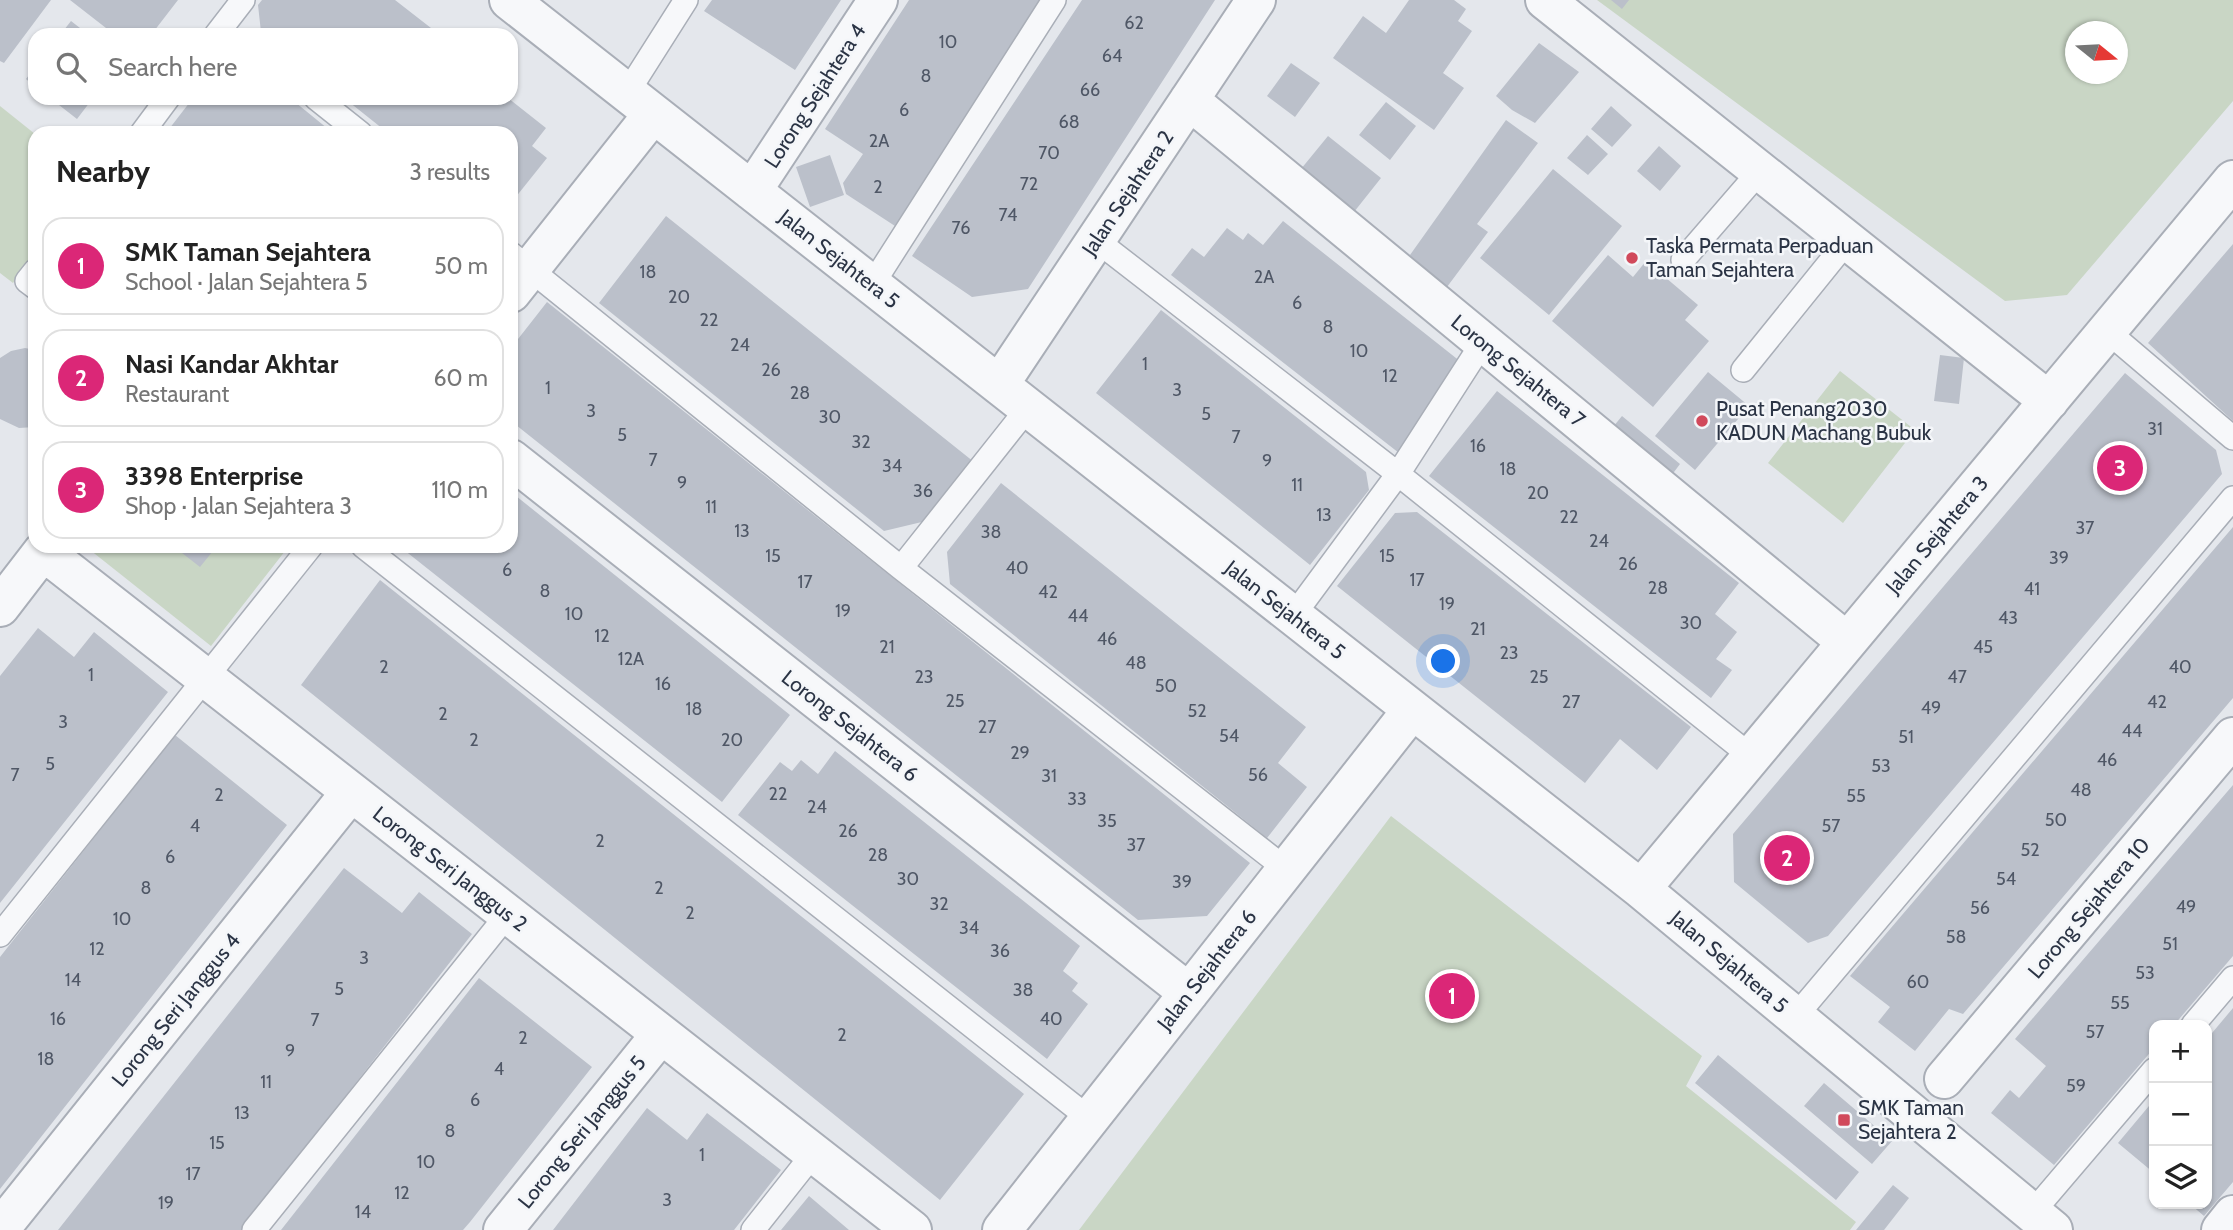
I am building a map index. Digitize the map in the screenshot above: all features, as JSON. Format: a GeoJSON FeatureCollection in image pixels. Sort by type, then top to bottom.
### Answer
{"type":"FeatureCollection","features":[{"type":"Feature","properties":{"kind":"street","name":"Jalan Sejahtera 5"},"geometry":{"type":"LineString","coordinates":[[509,0],[1641,890],[2043,1222]]}},
{"type":"Feature","properties":{"kind":"street","name":"Lorong Sejahtera 4"},"geometry":{"type":"LineString","coordinates":[[752,191],[878,0]]}},
{"type":"Feature","properties":{"kind":"street","name":"Jalan Sejahtera 2"},"geometry":{"type":"LineString","coordinates":[[1014,397],[1097,240],[1256,0]]}},
{"type":"Feature","properties":{"kind":"street"},"geometry":{"type":"LineString","coordinates":[[1545,0],[2049,401]]}},
{"type":"Feature","properties":{"kind":"street","name":"Lorong Sejahtera 7"},"geometry":{"type":"LineString","coordinates":[[1189,100],[1847,642]]}},
{"type":"Feature","properties":{"kind":"street"},"geometry":{"type":"LineString","coordinates":[[518,271],[640,103]]}},
{"type":"Feature","properties":{"kind":"street","name":"Jalan Sejahtera 3"},"geometry":{"type":"LineString","coordinates":[[1641,890],[2233,180]]}},
{"type":"Feature","properties":{"kind":"street","name":"Lorong Sejahtera 6"},"geometry":{"type":"LineString","coordinates":[[518,465],[1189,993]]}},
{"type":"Feature","properties":{"kind":"street","name":"Lorong Seri Janggus 2"},"geometry":{"type":"LineString","coordinates":[[0,607],[41,553]]}},
{"type":"Feature","properties":{"kind":"street","name":"Lorong Seri Janggus 2"},"geometry":{"type":"LineString","coordinates":[[46,553],[912,1230]]}},
{"type":"Feature","properties":{"kind":"street","name":"Jalan Sejahtera 6"},"geometry":{"type":"LineString","coordinates":[[1002,1230],[1412,710]]}},
{"type":"Feature","properties":{"kind":"street","name":"Lorong Sejahtera 10"},"geometry":{"type":"LineString","coordinates":[[1944,1079],[2233,737]]}},
{"type":"Feature","properties":{"kind":"street","name":"Lorong Seri Janggus 4"},"geometry":{"type":"LineString","coordinates":[[0,1229],[351,792]]}},
{"type":"Feature","properties":{"kind":"street","name":"Lorong Seri Janggus 5"},"geometry":{"type":"LineString","coordinates":[[503,1230],[661,1034]]}},
{"type":"Feature","properties":{"kind":"street"},"geometry":{"type":"LineString","coordinates":[[2221,1230],[2233,1215]]}},
{"type":"Feature","properties":{"kind":"lane"},"geometry":{"type":"LineString","coordinates":[[228,28],[243,0]]}},
{"type":"Feature","properties":{"kind":"lane"},"geometry":{"type":"LineString","coordinates":[[640,103],[686,0]]}},
{"type":"Feature","properties":{"kind":"lane"},"geometry":{"type":"LineString","coordinates":[[872,285],[1054,0]]}},
{"type":"Feature","properties":{"kind":"lane"},"geometry":{"type":"LineString","coordinates":[[147,126],[163,105]]}},
{"type":"Feature","properties":{"kind":"lane"},"geometry":{"type":"LineString","coordinates":[[325,105],[351,126]]}},
{"type":"Feature","properties":{"kind":"lane"},"geometry":{"type":"LineString","coordinates":[[1683,260],[1760,171]]}},
{"type":"Feature","properties":{"kind":"lane"},"geometry":{"type":"LineString","coordinates":[[1097,240],[1398,474],[1752,757]]}},
{"type":"Feature","properties":{"kind":"lane"},"geometry":{"type":"LineString","coordinates":[[1743,370],[1848,240]]}},
{"type":"Feature","properties":{"kind":"lane"},"geometry":{"type":"LineString","coordinates":[[518,273],[1286,869]]}},
{"type":"Feature","properties":{"kind":"lane"},"geometry":{"type":"LineString","coordinates":[[2107,331],[2233,438]]}},
{"type":"Feature","properties":{"kind":"lane"},"geometry":{"type":"LineString","coordinates":[[1293,616],[1398,474],[1483,342]]}},
{"type":"Feature","properties":{"kind":"lane"},"geometry":{"type":"LineString","coordinates":[[901,568],[1014,397]]}},
{"type":"Feature","properties":{"kind":"lane"},"geometry":{"type":"LineString","coordinates":[[1795,1017],[2233,498]]}},
{"type":"Feature","properties":{"kind":"lane"},"geometry":{"type":"LineString","coordinates":[[0,935],[305,553]]}},
{"type":"Feature","properties":{"kind":"lane"},"geometry":{"type":"LineString","coordinates":[[372,553],[1090,1119]]}},
{"type":"Feature","properties":{"kind":"lane"},"geometry":{"type":"LineString","coordinates":[[254,1230],[508,914]]}},
{"type":"Feature","properties":{"kind":"lane"},"geometry":{"type":"LineString","coordinates":[[2197,1020],[2233,978]]}},
{"type":"Feature","properties":{"kind":"lane"},"geometry":{"type":"LineString","coordinates":[[2043,1222],[2149,1077]]}},
{"type":"Feature","properties":{"kind":"lane"},"geometry":{"type":"LineString","coordinates":[[753,1230],[814,1153]]}},
{"type":"Feature","properties":{"kind":"green space"},"geometry":{"type":"Polygon","coordinates":[[[1597,0],[2233,0],[2233,101],[2067,295],[2005,301],[1597,0]]]}},
{"type":"Feature","properties":{"kind":"green space"},"geometry":{"type":"Polygon","coordinates":[[[0,106],[28,128],[28,263],[13,283],[0,273],[0,106]]]}},
{"type":"Feature","properties":{"kind":"green space"},"geometry":{"type":"Polygon","coordinates":[[[1840,371],[1915,430],[1843,523],[1768,463],[1840,371]]]}},
{"type":"Feature","properties":{"kind":"green space"},"geometry":{"type":"Polygon","coordinates":[[[94,553],[284,553],[211,646],[94,553]]]}},
{"type":"Feature","properties":{"kind":"green space"},"geometry":{"type":"Polygon","coordinates":[[[1391,816],[1702,1056],[1686,1086],[1856,1222],[1850,1230],[1079,1230],[1391,816]]]}},
{"type":"Feature","properties":{"kind":"building"},"geometry":{"type":"Polygon","coordinates":[[[0,0],[51,0],[4,63],[0,61],[0,0]]]}},
{"type":"Feature","properties":{"kind":"building"},"geometry":{"type":"Polygon","coordinates":[[[70,0],[178,0],[156,28],[106,28],[70,0]]]}},
{"type":"Feature","properties":{"kind":"building"},"geometry":{"type":"Polygon","coordinates":[[[262,0],[395,0],[431,28],[261,28],[258,5],[262,0]]]}},
{"type":"Feature","properties":{"kind":"building"},"geometry":{"type":"Polygon","coordinates":[[[712,0],[841,0],[795,70],[704,11],[712,0]]]}},
{"type":"Feature","properties":{"kind":"building"},"geometry":{"type":"Polygon","coordinates":[[[909,0],[1042,0],[895,226],[846,194],[843,183],[863,154],[825,129],[909,0]]]}},
{"type":"Feature","properties":{"kind":"building"},"geometry":{"type":"Polygon","coordinates":[[[1082,0],[1215,0],[1028,289],[972,297],[912,256],[1082,0]]]}},
{"type":"Feature","properties":{"kind":"building"},"geometry":{"type":"Polygon","coordinates":[[[1409,0],[1454,0],[1466,9],[1458,21],[1472,31],[1443,73],[1464,88],[1434,130],[1333,58],[1363,16],[1386,33],[1409,0]]]}},
{"type":"Feature","properties":{"kind":"building"},"geometry":{"type":"Polygon","coordinates":[[[1611,0],[1629,0],[1622,9],[1611,0]]]}},
{"type":"Feature","properties":{"kind":"building"},"geometry":{"type":"Polygon","coordinates":[[[71,21],[80,28],[66,28],[71,21]]]}},
{"type":"Feature","properties":{"kind":"building"},"geometry":{"type":"Polygon","coordinates":[[[1539,43],[1579,72],[1535,123],[1512,110],[1496,96],[1539,43]]]}},
{"type":"Feature","properties":{"kind":"building"},"geometry":{"type":"Polygon","coordinates":[[[1291,63],[1320,83],[1295,117],[1267,96],[1291,63]]]}},
{"type":"Feature","properties":{"kind":"building"},"geometry":{"type":"Polygon","coordinates":[[[1386,102],[1416,126],[1390,160],[1359,135],[1386,102]]]}},
{"type":"Feature","properties":{"kind":"building"},"geometry":{"type":"Polygon","coordinates":[[[59,105],[88,105],[77,119],[59,105]]]}},
{"type":"Feature","properties":{"kind":"building"},"geometry":{"type":"Polygon","coordinates":[[[188,105],[299,105],[324,126],[171,126],[188,105]]]}},
{"type":"Feature","properties":{"kind":"building"},"geometry":{"type":"Polygon","coordinates":[[[353,105],[517,105],[546,128],[532,146],[547,158],[518,194],[518,126],[379,126],[353,105]]]}},
{"type":"Feature","properties":{"kind":"building"},"geometry":{"type":"Polygon","coordinates":[[[1611,106],[1632,125],[1612,147],[1591,129],[1611,106]]]}},
{"type":"Feature","properties":{"kind":"building"},"geometry":{"type":"Polygon","coordinates":[[[1506,120],[1538,143],[1477,224],[1488,232],[1447,287],[1410,255],[1506,120]]]}},
{"type":"Feature","properties":{"kind":"building"},"geometry":{"type":"Polygon","coordinates":[[[1587,135],[1608,154],[1588,175],[1567,158],[1587,135]]]}},
{"type":"Feature","properties":{"kind":"building"},"geometry":{"type":"Polygon","coordinates":[[[1328,136],[1381,178],[1354,212],[1301,169],[1328,136]]]}},
{"type":"Feature","properties":{"kind":"building"},"geometry":{"type":"Polygon","coordinates":[[[1659,146],[1681,166],[1660,191],[1637,171],[1659,146]]]}},
{"type":"Feature","properties":{"kind":"building"},"geometry":{"type":"Polygon","coordinates":[[[830,155],[844,195],[810,207],[796,167],[830,155]]]}},
{"type":"Feature","properties":{"kind":"building"},"geometry":{"type":"Polygon","coordinates":[[[1553,169],[1622,226],[1549,315],[1480,258],[1553,169]]]}},
{"type":"Feature","properties":{"kind":"building"},"geometry":{"type":"Polygon","coordinates":[[[666,216],[974,462],[926,521],[884,531],[599,303],[666,216]]]}},
{"type":"Feature","properties":{"kind":"building"},"geometry":{"type":"Polygon","coordinates":[[[1283,221],[1461,362],[1399,453],[1171,275],[1192,248],[1204,257],[1227,228],[1243,240],[1248,233],[1263,245],[1283,221]]]}},
{"type":"Feature","properties":{"kind":"building"},"geometry":{"type":"Polygon","coordinates":[[[2233,244],[2233,421],[2148,343],[2233,244]]]}},
{"type":"Feature","properties":{"kind":"building"},"geometry":{"type":"Polygon","coordinates":[[[1608,255],[1633,277],[1646,261],[1698,305],[1685,320],[1709,341],[1653,407],[1552,321],[1608,255]]]}},
{"type":"Feature","properties":{"kind":"building"},"geometry":{"type":"Polygon","coordinates":[[[547,302],[1250,863],[1207,916],[1138,920],[518,427],[518,339],[547,302]]]}},
{"type":"Feature","properties":{"kind":"building"},"geometry":{"type":"Polygon","coordinates":[[[1161,310],[1366,472],[1369,490],[1310,565],[1096,393],[1161,310]]]}},
{"type":"Feature","properties":{"kind":"building"},"geometry":{"type":"Polygon","coordinates":[[[28,349],[28,427],[19,428],[0,419],[0,358],[11,351],[28,349]]]}},
{"type":"Feature","properties":{"kind":"building"},"geometry":{"type":"Polygon","coordinates":[[[1940,355],[1964,358],[1959,404],[1934,401],[1940,355]]]}},
{"type":"Feature","properties":{"kind":"building","name":"Pusat Penang2030 KADUN Machang Bubuk"},"geometry":{"type":"Polygon","coordinates":[[[1708,372],[1749,406],[1695,470],[1655,436],[1708,372]]]}},
{"type":"Feature","properties":{"kind":"building"},"geometry":{"type":"Polygon","coordinates":[[[2125,373],[2216,450],[2222,474],[1828,936],[1808,943],[1734,882],[1733,834],[2125,373]]]}},
{"type":"Feature","properties":{"kind":"building"},"geometry":{"type":"Polygon","coordinates":[[[1497,391],[1739,583],[1715,614],[1737,632],[1716,659],[1732,670],[1711,698],[1429,476],[1497,391]]]}},
{"type":"Feature","properties":{"kind":"building"},"geometry":{"type":"Polygon","coordinates":[[[1622,416],[1680,464],[1671,476],[1613,427],[1622,416]]]}},
{"type":"Feature","properties":{"kind":"building"},"geometry":{"type":"Polygon","coordinates":[[[1001,483],[1306,727],[1278,763],[1307,787],[1267,838],[950,584],[947,552],[1001,483]]]}},
{"type":"Feature","properties":{"kind":"building"},"geometry":{"type":"Polygon","coordinates":[[[518,498],[790,715],[722,802],[408,553],[518,553],[518,498]]]}},
{"type":"Feature","properties":{"kind":"building"},"geometry":{"type":"Polygon","coordinates":[[[1417,512],[1691,727],[1657,770],[1620,739],[1585,783],[1337,586],[1395,513],[1417,512]]]}},
{"type":"Feature","properties":{"kind":"building"},"geometry":{"type":"Polygon","coordinates":[[[2233,527],[2233,698],[1963,1014],[1949,1009],[1915,1051],[1878,1022],[1890,1007],[1850,976],[2233,527]]]}},
{"type":"Feature","properties":{"kind":"building"},"geometry":{"type":"Polygon","coordinates":[[[182,553],[211,553],[200,567],[182,553]]]}},
{"type":"Feature","properties":{"kind":"building"},"geometry":{"type":"Polygon","coordinates":[[[380,580],[1024,1094],[940,1200],[301,685],[380,580]]]}},
{"type":"Feature","properties":{"kind":"building"},"geometry":{"type":"Polygon","coordinates":[[[38,628],[74,657],[94,632],[168,692],[0,903],[0,676],[38,628]]]}},
{"type":"Feature","properties":{"kind":"building"},"geometry":{"type":"Polygon","coordinates":[[[175,735],[287,825],[0,1189],[0,957],[175,735]]]}},
{"type":"Feature","properties":{"kind":"building"},"geometry":{"type":"Polygon","coordinates":[[[835,751],[1080,946],[1063,971],[1078,983],[1072,991],[1088,1004],[1047,1059],[738,815],[780,762],[792,771],[801,760],[818,774],[835,751]]]}},
{"type":"Feature","properties":{"kind":"building"},"geometry":{"type":"Polygon","coordinates":[[[2233,785],[2233,956],[2178,1020],[2149,1020],[2149,1054],[2054,1165],[1991,1113],[2010,1090],[2019,1098],[2046,1066],[2015,1039],[2233,785]]]}},
{"type":"Feature","properties":{"kind":"building"},"geometry":{"type":"Polygon","coordinates":[[[344,868],[402,913],[419,892],[472,934],[241,1230],[58,1230],[344,868]]]}},
{"type":"Feature","properties":{"kind":"building"},"geometry":{"type":"Polygon","coordinates":[[[479,978],[592,1067],[463,1230],[281,1230],[479,978]]]}},
{"type":"Feature","properties":{"kind":"building"},"geometry":{"type":"Polygon","coordinates":[[[2233,1008],[2233,1182],[2212,1207],[2212,1083],[2212,1033],[2233,1008]]]}},
{"type":"Feature","properties":{"kind":"building"},"geometry":{"type":"Polygon","coordinates":[[[1718,1055],[1859,1172],[1836,1200],[1695,1083],[1718,1055]]]}},
{"type":"Feature","properties":{"kind":"building"},"geometry":{"type":"Polygon","coordinates":[[[1824,1083],[1892,1141],[1872,1164],[1804,1106],[1824,1083]]]}},
{"type":"Feature","properties":{"kind":"building"},"geometry":{"type":"Polygon","coordinates":[[[2149,1106],[2149,1169],[2118,1143],[2149,1106]]]}},
{"type":"Feature","properties":{"kind":"building"},"geometry":{"type":"Polygon","coordinates":[[[647,1108],[687,1140],[707,1113],[781,1170],[734,1230],[553,1230],[647,1108]]]}},
{"type":"Feature","properties":{"kind":"building"},"geometry":{"type":"Polygon","coordinates":[[[1893,1185],[1909,1198],[1884,1230],[1856,1230],[1893,1185]]]}},
{"type":"Feature","properties":{"kind":"building"},"geometry":{"type":"Polygon","coordinates":[[[809,1196],[849,1230],[781,1230],[809,1196]]]}},
{"type":"Feature","properties":{"kind":"building"},"geometry":{"type":"Polygon","coordinates":[[[2196,1209],[2210,1209],[2204,1216],[2196,1209]]]}},
{"type":"Feature","properties":{"kind":"place","name":"Taska Permata Perpaduan Taman Sejahtera"},"geometry":{"type":"Point","coordinates":[1632,258]}},
{"type":"Feature","properties":{"kind":"place","name":"Pusat Penang2030 KADUN Machang Bubuk"},"geometry":{"type":"Point","coordinates":[1702,421]}},
{"type":"Feature","properties":{"kind":"place","name":"3398 Enterprise"},"geometry":{"type":"Point","coordinates":[2120,468]}},
{"type":"Feature","properties":{"kind":"place","name":"Nasi Kandar Akhtar"},"geometry":{"type":"Point","coordinates":[1787,858]}},
{"type":"Feature","properties":{"kind":"place","name":"SMK Taman Sejahtera"},"geometry":{"type":"Point","coordinates":[1452,996]}},
{"type":"Feature","properties":{"kind":"place","name":"SMK Taman Sejahtera 2"},"geometry":{"type":"Point","coordinates":[1844,1120]}}]}
